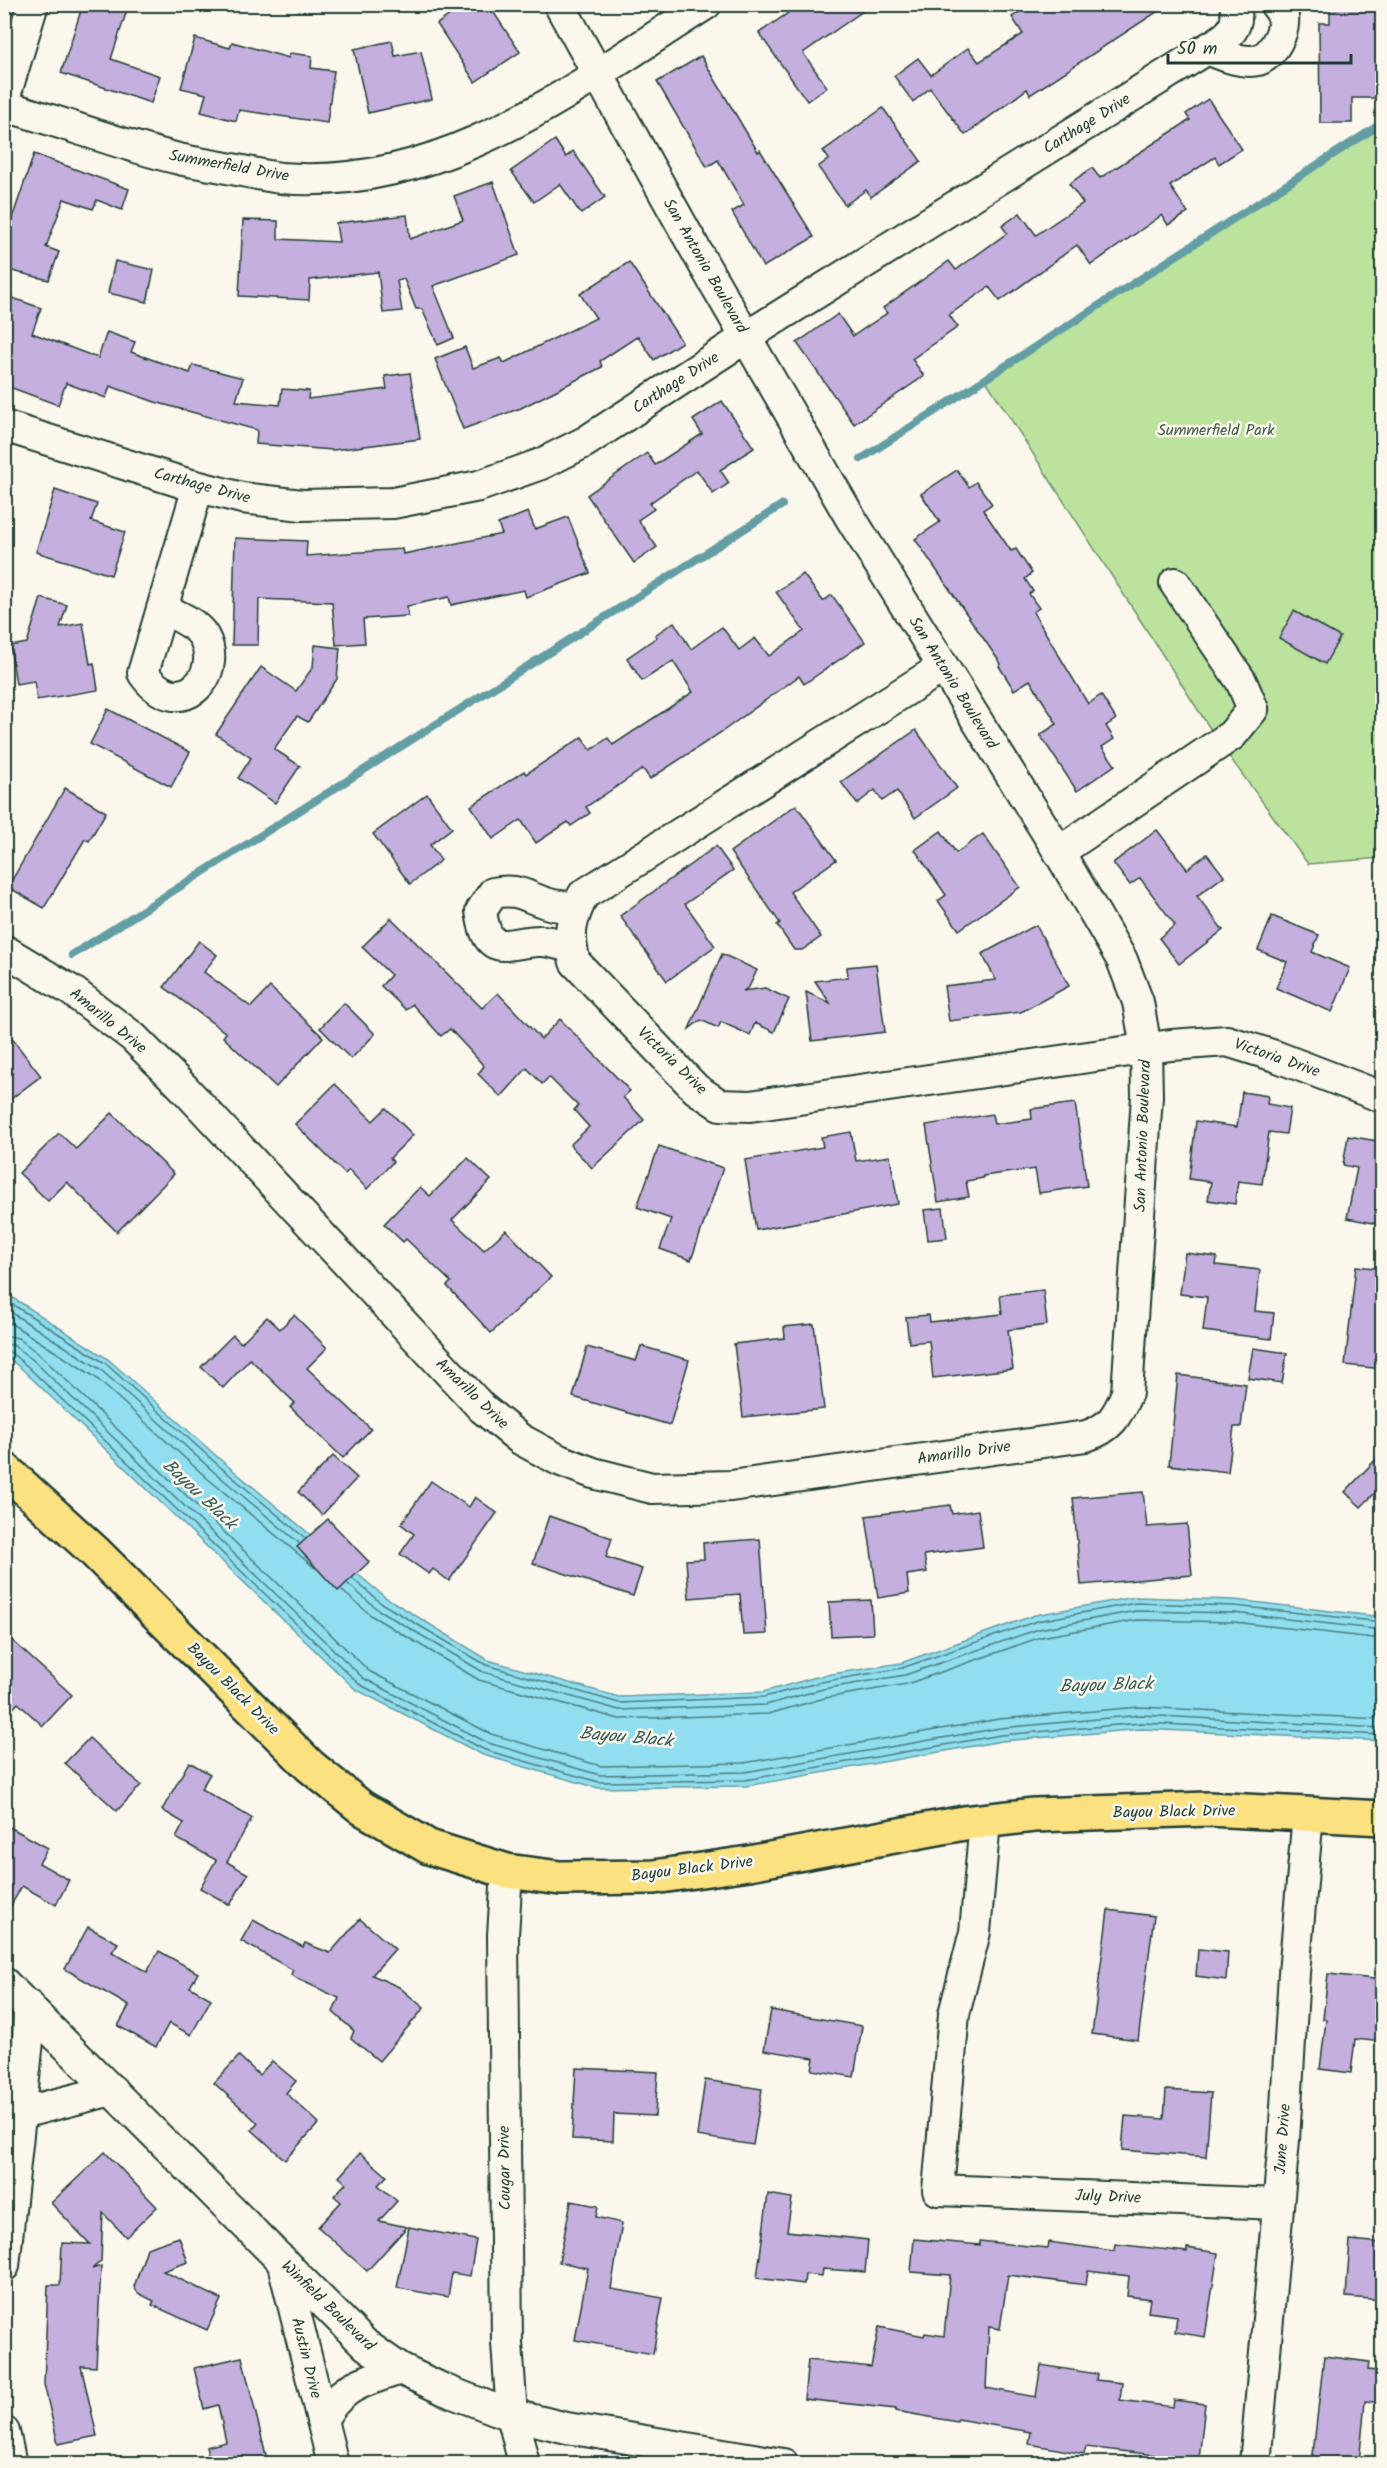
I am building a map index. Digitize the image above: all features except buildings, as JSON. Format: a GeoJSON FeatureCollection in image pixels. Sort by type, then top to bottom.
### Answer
{"type":"FeatureCollection","features":[{"type":"Feature","properties":{"kind":"main road","name":"Bayou Black Drive"},"geometry":{"type":"LineString","coordinates":[[4,1469],[95,1552],[310,1766],[362,1808],[429,1847],[507,1871],[560,1878],[654,1877],[749,1863],[985,1821],[1034,1815],[1208,1809],[1383,1818]]}},
{"type":"Feature","properties":{"kind":"street"},"geometry":{"type":"LineString","coordinates":[[4,99],[33,4]]}},
{"type":"Feature","properties":{"kind":"street","name":"San Antonio Boulevard"},"geometry":{"type":"LineString","coordinates":[[559,4],[849,518],[1059,852],[1122,960],[1138,1002],[1146,1048],[1147,1096],[1127,1394],[1118,1415]]}},
{"type":"Feature","properties":{"kind":"street","name":"Summerfield Drive"},"geometry":{"type":"LineString","coordinates":[[4,106],[177,158],[280,178],[320,179],[374,174],[430,160],[480,141],[549,104],[706,4]]}},
{"type":"Feature","properties":{"kind":"street","name":"Carthage Drive"},"geometry":{"type":"LineString","coordinates":[[4,426],[198,487],[242,498],[302,505],[393,503],[479,486],[541,464],[585,442],[746,337],[1207,49],[1231,32],[1238,17],[1235,4]]}},
{"type":"Feature","properties":{"kind":"street"},"geometry":{"type":"LineString","coordinates":[[1207,49],[1230,59],[1258,60],[1272,49],[1281,33],[1283,16],[1275,4]]}},
{"type":"Feature","properties":{"kind":"street"},"geometry":{"type":"LineString","coordinates":[[162,609],[198,487]]}},
{"type":"Feature","properties":{"kind":"street"},"geometry":{"type":"LineString","coordinates":[[1059,852],[1232,735],[1253,709],[1241,681],[1175,583]]}},
{"type":"Feature","properties":{"kind":"street"},"geometry":{"type":"LineString","coordinates":[[577,908],[552,904],[523,892],[507,890],[493,893],[481,911],[484,930],[489,939],[498,944],[513,946],[540,940],[571,948],[571,924],[583,895],[943,668]]}},
{"type":"Feature","properties":{"kind":"street","name":"Victoria Drive"},"geometry":{"type":"LineString","coordinates":[[571,948],[575,962],[696,1089],[720,1105],[750,1106],[1146,1048],[1227,1041],[1275,1056],[1383,1097]]}},
{"type":"Feature","properties":{"kind":"street","name":"Amarillo Drive"},"geometry":{"type":"LineString","coordinates":[[4,950],[72,991],[133,1037],[192,1097],[482,1408],[520,1439],[559,1460],[593,1473],[652,1488],[731,1486],[1086,1436],[1102,1431],[1118,1415]]}},
{"type":"Feature","properties":{"kind":"street","name":"June Drive"},"geometry":{"type":"LineString","coordinates":[[1255,2463],[1278,2204],[1308,1814]]}},
{"type":"Feature","properties":{"kind":"street","name":"July Drive"},"geometry":{"type":"LineString","coordinates":[[985,1821],[975,1932],[954,2014],[938,2190],[1278,2204]]}},
{"type":"Feature","properties":{"kind":"street","name":"Cougar Drive"},"geometry":{"type":"LineString","coordinates":[[507,1871],[503,1935],[507,2343],[512,2415],[524,2463]]}},
{"type":"Feature","properties":{"kind":"street","name":"Winfield Boulevard"},"geometry":{"type":"LineString","coordinates":[[4,1983],[366,2345],[400,2369],[445,2390],[512,2415],[718,2458],[783,2463]]}},
{"type":"Feature","properties":{"kind":"street"},"geometry":{"type":"LineString","coordinates":[[4,2266],[21,2114],[29,2006]]}},
{"type":"Feature","properties":{"kind":"street"},"geometry":{"type":"LineString","coordinates":[[21,2114],[112,2090]]}},
{"type":"Feature","properties":{"kind":"street","name":"Austin Drive"},"geometry":{"type":"LineString","coordinates":[[282,2260],[333,2463]]}},
{"type":"Feature","properties":{"kind":"street","name":"Austin Drive"},"geometry":{"type":"LineString","coordinates":[[322,2420],[331,2404],[347,2389],[400,2369]]}},
{"type":"Feature","properties":{"kind":"street"},"geometry":{"type":"LineString","coordinates":[[4,2432],[11,2463]]}},
{"type":"Feature","properties":{"kind":"green space","name":"Summerfield Park"},"geometry":{"type":"Polygon","coordinates":[[[1382,127],[1382,858],[1308,864],[1220,744],[985,379],[1382,127]]]}},
{"type":"Feature","properties":{"kind":"water","name":"Bayou Black"},"geometry":{"type":"Polygon","coordinates":[[[4,1292],[108,1359],[222,1461],[385,1597],[488,1660],[619,1697],[763,1692],[820,1676],[901,1663],[1035,1615],[1135,1597],[1235,1600],[1382,1617],[1382,1741],[1142,1729],[1002,1741],[746,1786],[598,1788],[483,1755],[355,1689],[5,1355],[4,1292]]]}},
{"type":"Feature","properties":{"kind":"waterway"},"geometry":{"type":"LineString","coordinates":[[861,459],[1382,123]]}},
{"type":"Feature","properties":{"kind":"waterway"},"geometry":{"type":"LineString","coordinates":[[72,955],[782,505]]}}]}
